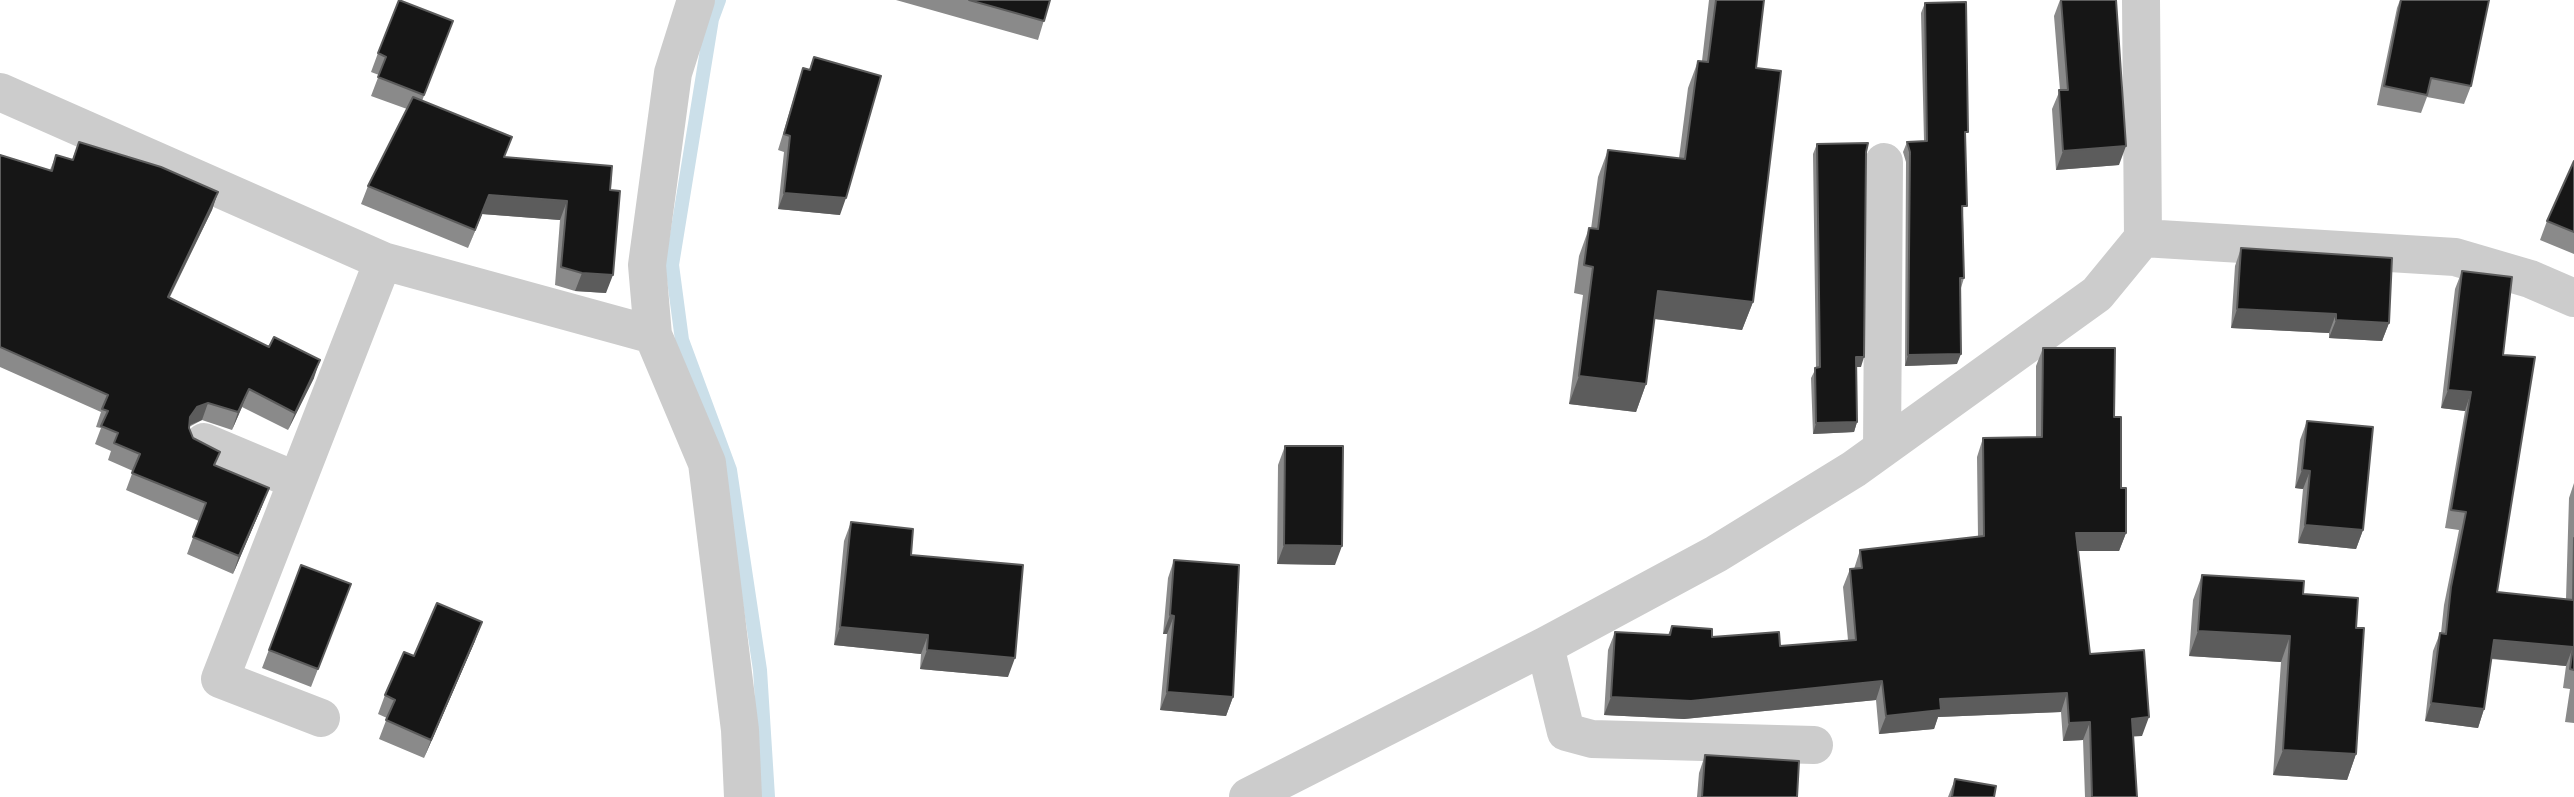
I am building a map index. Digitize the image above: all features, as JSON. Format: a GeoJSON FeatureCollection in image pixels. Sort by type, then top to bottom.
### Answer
{"type":"FeatureCollection","features":[{"type":"Feature","properties":{"kind":"street"},"geometry":{"type":"LineString","coordinates":[[696,0],[673,73],[647,265],[653,335],[707,463],[740,730],[743,797]]}},
{"type":"Feature","properties":{"kind":"street"},"geometry":{"type":"LineString","coordinates":[[1248,797],[1545,646],[1716,554],[1854,469],[2097,294],[2143,238],[2141,0]]}},
{"type":"Feature","properties":{"kind":"street"},"geometry":{"type":"LineString","coordinates":[[0,92],[383,261],[653,335]]}},
{"type":"Feature","properties":{"kind":"street"},"geometry":{"type":"LineString","coordinates":[[1882,449],[1884,162]]}},
{"type":"Feature","properties":{"kind":"street"},"geometry":{"type":"LineString","coordinates":[[2143,238],[2455,257],[2530,279],[2574,298]]}},
{"type":"Feature","properties":{"kind":"street"},"geometry":{"type":"LineString","coordinates":[[321,718],[220,679],[383,261]]}},
{"type":"Feature","properties":{"kind":"street"},"geometry":{"type":"LineString","coordinates":[[204,442],[297,481]]}},
{"type":"Feature","properties":{"kind":"street"},"geometry":{"type":"LineString","coordinates":[[1545,646],[1566,732],[1592,739],[1814,745]]}},
{"type":"Feature","properties":{"kind":"building"},"geometry":{"type":"Polygon","coordinates":[[[399,0],[453,21],[424,95],[378,77],[386,57],[378,53],[399,0]]]}},
{"type":"Feature","properties":{"kind":"building"},"geometry":{"type":"Polygon","coordinates":[[[969,0],[1050,0],[1044,21],[969,0]]]}},
{"type":"Feature","properties":{"kind":"building"},"geometry":{"type":"Polygon","coordinates":[[[1716,0],[1764,0],[1756,68],[1781,71],[1753,302],[1658,291],[1646,384],[1579,376],[1593,267],[1584,265],[1589,228],[1598,229],[1608,150],[1685,159],[1698,61],[1708,62],[1716,0]]]}},
{"type":"Feature","properties":{"kind":"building"},"geometry":{"type":"Polygon","coordinates":[[[2061,0],[2116,0],[2126,146],[2063,151],[2059,90],[2068,90],[2061,0]]]}},
{"type":"Feature","properties":{"kind":"building"},"geometry":{"type":"Polygon","coordinates":[[[2401,0],[2489,0],[2471,86],[2431,78],[2427,95],[2384,86],[2401,0]]]}},
{"type":"Feature","properties":{"kind":"building"},"geometry":{"type":"Polygon","coordinates":[[[1966,2],[1967,206],[1962,206],[1964,278],[1960,278],[1961,354],[1908,355],[1910,152],[1907,142],[1927,141],[1925,3],[1966,2]]]}},
{"type":"Feature","properties":{"kind":"building"},"geometry":{"type":"Polygon","coordinates":[[[814,57],[881,76],[846,198],[784,193],[790,136],[784,134],[803,68],[810,70],[814,57]]]}},
{"type":"Feature","properties":{"kind":"building"},"geometry":{"type":"Polygon","coordinates":[[[413,97],[512,137],[504,157],[612,166],[610,190],[620,191],[613,275],[582,273],[561,267],[567,201],[489,195],[475,230],[368,186],[413,97]]]}},
{"type":"Feature","properties":{"kind":"building"},"geometry":{"type":"Polygon","coordinates":[[[79,142],[161,167],[218,192],[168,297],[269,347],[274,337],[320,360],[295,413],[249,389],[238,412],[208,403],[197,407],[190,417],[189,428],[193,438],[220,452],[214,465],[269,488],[239,556],[193,537],[206,503],[132,473],[140,454],[114,443],[118,433],[101,426],[108,411],[102,409],[108,395],[0,347],[0,155],[52,171],[56,155],[73,160],[79,142]]]}},
{"type":"Feature","properties":{"kind":"building"},"geometry":{"type":"Polygon","coordinates":[[[1868,143],[1864,357],[1856,357],[1857,422],[1816,423],[1815,368],[1820,367],[1817,144],[1868,143]]]}},
{"type":"Feature","properties":{"kind":"building"},"geometry":{"type":"Polygon","coordinates":[[[2574,161],[2574,232],[2547,221],[2574,161]]]}},
{"type":"Feature","properties":{"kind":"building"},"geometry":{"type":"Polygon","coordinates":[[[2241,248],[2392,258],[2389,323],[2336,320],[2336,314],[2237,309],[2241,248]]]}},
{"type":"Feature","properties":{"kind":"building"},"geometry":{"type":"Polygon","coordinates":[[[2462,271],[2512,277],[2503,355],[2535,357],[2497,592],[2573,600],[2574,538],[2574,670],[2570,669],[2573,647],[2494,640],[2484,709],[2431,703],[2440,633],[2446,634],[2451,587],[2466,512],[2451,510],[2471,392],[2448,390],[2462,271]]]}},
{"type":"Feature","properties":{"kind":"building"},"geometry":{"type":"Polygon","coordinates":[[[2043,348],[2115,348],[2114,417],[2121,417],[2121,488],[2126,488],[2126,533],[2076,533],[2090,654],[2144,650],[2149,717],[2132,719],[2137,797],[2092,797],[2090,722],[2069,723],[2067,693],[1940,699],[1941,710],[1886,716],[1882,681],[1691,701],[1611,697],[1615,632],[1670,635],[1672,626],[1712,629],[1712,637],[1779,632],[1780,646],[1856,640],[1850,569],[1862,568],[1860,550],[1984,536],[1983,438],[2042,437],[2043,348]]]}},
{"type":"Feature","properties":{"kind":"building"},"geometry":{"type":"Polygon","coordinates":[[[2307,421],[2373,427],[2363,530],[2305,525],[2310,471],[2302,470],[2307,421]]]}},
{"type":"Feature","properties":{"kind":"building"},"geometry":{"type":"Polygon","coordinates":[[[1285,446],[1343,446],[1342,546],[1284,545],[1285,446]]]}},
{"type":"Feature","properties":{"kind":"building"},"geometry":{"type":"Polygon","coordinates":[[[851,522],[913,529],[911,555],[1023,565],[1015,658],[927,650],[928,635],[840,627],[851,522]]]}},
{"type":"Feature","properties":{"kind":"building"},"geometry":{"type":"Polygon","coordinates":[[[1174,560],[1239,565],[1233,697],[1167,692],[1174,616],[1170,615],[1174,560]]]}},
{"type":"Feature","properties":{"kind":"building"},"geometry":{"type":"Polygon","coordinates":[[[301,565],[351,584],[318,669],[269,650],[301,565]]]}},
{"type":"Feature","properties":{"kind":"building"},"geometry":{"type":"Polygon","coordinates":[[[2202,575],[2304,581],[2303,594],[2358,598],[2356,628],[2364,628],[2356,754],[2283,750],[2290,636],[2198,631],[2202,575]]]}},
{"type":"Feature","properties":{"kind":"building"},"geometry":{"type":"Polygon","coordinates":[[[437,603],[482,622],[431,740],[386,720],[395,700],[385,695],[404,652],[414,656],[437,603]]]}},
{"type":"Feature","properties":{"kind":"building"},"geometry":{"type":"Polygon","coordinates":[[[1705,755],[1799,761],[1797,797],[1702,797],[1705,755]]]}},
{"type":"Feature","properties":{"kind":"building"},"geometry":{"type":"Polygon","coordinates":[[[1955,779],[1996,786],[1994,797],[1952,797],[1955,779]]]}},
{"type":"Feature","properties":{"kind":"waterway"},"geometry":{"type":"LineString","coordinates":[[719,0],[712,19],[672,265],[682,340],[730,470],[760,670],[768,797]]}}]}
